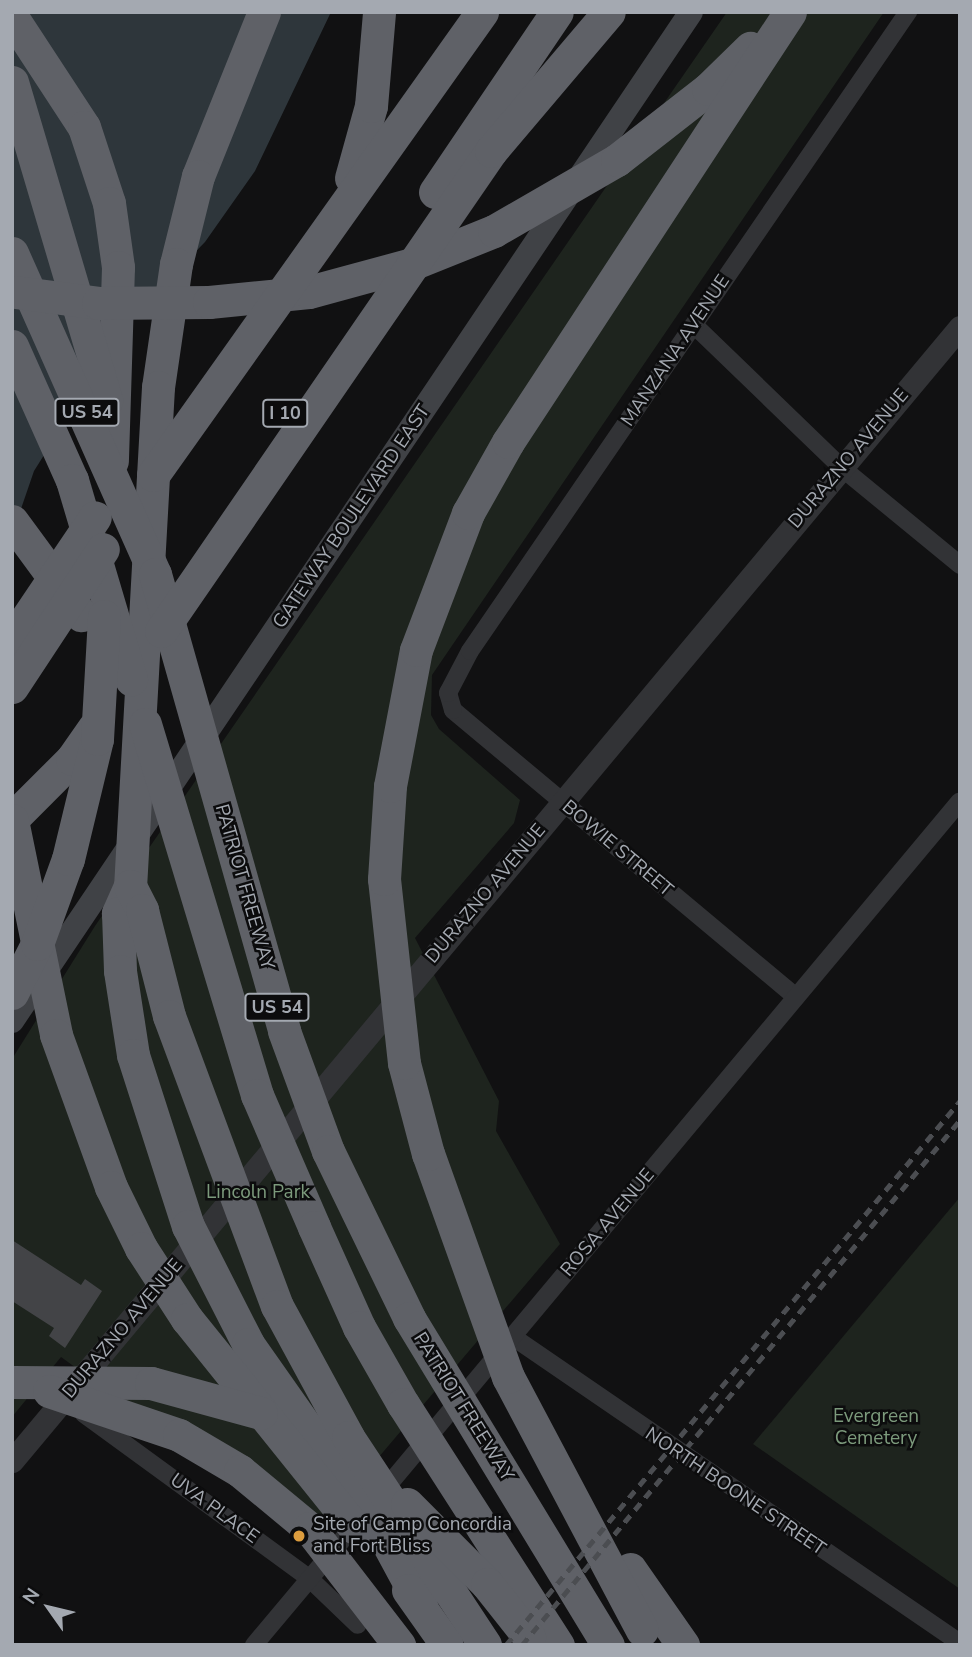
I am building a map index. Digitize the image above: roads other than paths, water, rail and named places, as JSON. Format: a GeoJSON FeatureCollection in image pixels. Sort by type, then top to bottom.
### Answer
{"type":"FeatureCollection","features":[{"type":"Feature","properties":{"kind":"highway"},"geometry":{"type":"LineString","coordinates":[[12,33],[16,12]]}},
{"type":"Feature","properties":{"kind":"highway"},"geometry":{"type":"LineString","coordinates":[[264,12],[198,176],[176,264],[157,400],[130,886],[118,913],[134,1055],[188,1226],[248,1344],[387,1542],[421,1605],[447,1645]]}},
{"type":"Feature","properties":{"kind":"highway"},"geometry":{"type":"LineString","coordinates":[[12,687],[196,410],[482,12]]}},
{"type":"Feature","properties":{"kind":"highway","name":"I 10"},"geometry":{"type":"LineString","coordinates":[[12,817],[557,12]]}},
{"type":"Feature","properties":{"kind":"highway"},"geometry":{"type":"LineString","coordinates":[[421,1605],[300,1463],[187,1319],[141,1248],[84,1123],[56,1035],[12,817],[72,759],[483,162],[609,12]]}},
{"type":"Feature","properties":{"kind":"highway"},"geometry":{"type":"LineString","coordinates":[[12,291],[99,303],[222,302],[309,292],[412,264],[494,232],[617,160],[708,89],[780,12]]}},
{"type":"Feature","properties":{"kind":"highway"},"geometry":{"type":"LineString","coordinates":[[647,1638],[508,1377],[468,1275],[404,1063],[384,879],[402,710],[424,625],[468,513],[516,430],[790,12]]}},
{"type":"Feature","properties":{"kind":"highway"},"geometry":{"type":"LineString","coordinates":[[12,17],[84,127],[108,203],[118,267],[97,739],[68,859],[37,944],[12,993]]}},
{"type":"Feature","properties":{"kind":"highway"},"geometry":{"type":"LineString","coordinates":[[338,212],[363,145],[379,25]]}},
{"type":"Feature","properties":{"kind":"highway"},"geometry":{"type":"LineString","coordinates":[[12,82],[155,574]]}},
{"type":"Feature","properties":{"kind":"highway","name":"PATRIOT FREEWAY"},"geometry":{"type":"LineString","coordinates":[[12,253],[155,574],[284,1031],[328,1151],[409,1318],[608,1645]]}},
{"type":"Feature","properties":{"kind":"highway","name":"US 54"},"geometry":{"type":"LineString","coordinates":[[12,346],[72,480],[257,1095],[359,1327],[469,1513],[558,1645]]}},
{"type":"Feature","properties":{"kind":"highway"},"geometry":{"type":"LineString","coordinates":[[12,640],[138,453],[196,410]]}},
{"type":"Feature","properties":{"kind":"highway"},"geometry":{"type":"LineString","coordinates":[[12,521],[81,614],[184,857]]}},
{"type":"Feature","properties":{"kind":"highway"},"geometry":{"type":"LineString","coordinates":[[130,886],[142,910],[169,1016],[277,1306],[348,1437],[485,1645]]}},
{"type":"Feature","properties":{"kind":"highway"},"geometry":{"type":"LineString","coordinates":[[18,1383],[179,1435],[240,1471],[309,1528],[399,1645]]}},
{"type":"Feature","properties":{"kind":"highway"},"geometry":{"type":"LineString","coordinates":[[18,1383],[151,1383],[279,1420],[403,1501],[487,1584],[534,1645]]}},
{"type":"Feature","properties":{"kind":"highway"},"geometry":{"type":"LineString","coordinates":[[467,1413],[517,1462],[647,1638]]}},
{"type":"Feature","properties":{"kind":"highway"},"geometry":{"type":"LineString","coordinates":[[542,1442],[575,1480],[682,1645]]}},
{"type":"Feature","properties":{"kind":"main road","name":"GATEWAY BOULEVARD EAST"},"geometry":{"type":"LineString","coordinates":[[12,1021],[691,12]]}},
{"type":"Feature","properties":{"kind":"street","name":"MANZANA AVENUE"},"geometry":{"type":"LineString","coordinates":[[448,693],[470,651],[908,12]]}},
{"type":"Feature","properties":{"kind":"street"},"geometry":{"type":"LineString","coordinates":[[694,325],[842,468],[960,565]]}},
{"type":"Feature","properties":{"kind":"street","name":"DURAZNO AVENUE"},"geometry":{"type":"LineString","coordinates":[[12,1461],[960,327]]}},
{"type":"Feature","properties":{"kind":"street","name":"BOWIE STREET"},"geometry":{"type":"LineString","coordinates":[[448,693],[453,710],[796,997]]}},
{"type":"Feature","properties":{"kind":"street","name":"ROSA AVENUE"},"geometry":{"type":"LineString","coordinates":[[254,1645],[960,801]]}},
{"type":"Feature","properties":{"kind":"street","name":"NORTH BOONE STREET"},"geometry":{"type":"LineString","coordinates":[[513,1337],[960,1643]]}},
{"type":"Feature","properties":{"kind":"street","name":"UVA PLACE"},"geometry":{"type":"LineString","coordinates":[[64,1399],[310,1578],[358,1625]]}},
{"type":"Feature","properties":{"kind":"railway"},"geometry":{"type":"LineString","coordinates":[[506,1645],[960,1101]]}},
{"type":"Feature","properties":{"kind":"railway"},"geometry":{"type":"LineString","coordinates":[[522,1645],[960,1120]]}},
{"type":"Feature","properties":{"kind":"place","name":"Site of Camp Concordia and Fort Bliss"},"geometry":{"type":"Point","coordinates":[299,1536]}},
{"type":"Feature","properties":{"kind":"park label","name":"Lincoln Park"},"geometry":{"type":"Point","coordinates":[258,1193]}},
{"type":"Feature","properties":{"kind":"park label","name":"Evergreen Cemetery"},"geometry":{"type":"Point","coordinates":[876,1428]}}]}
